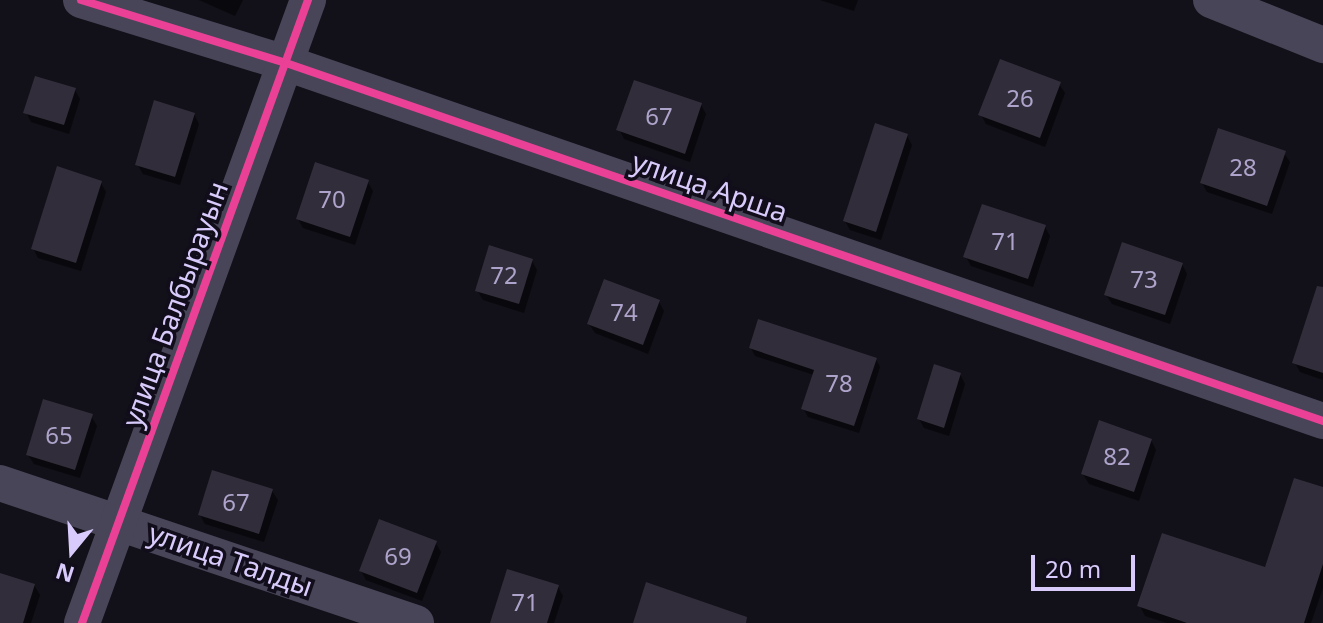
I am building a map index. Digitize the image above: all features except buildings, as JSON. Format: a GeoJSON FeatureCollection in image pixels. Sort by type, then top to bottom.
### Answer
{"type":"FeatureCollection","features":[{"type":"Feature","properties":{"kind":"street","name":"улица Арша"},"geometry":{"type":"LineString","coordinates":[[81,0],[286,63],[1323,421]]}},
{"type":"Feature","properties":{"kind":"street","name":"улица Балбырауын"},"geometry":{"type":"LineString","coordinates":[[82,623],[308,0]]}},
{"type":"Feature","properties":{"kind":"street"},"geometry":{"type":"LineString","coordinates":[[1211,0],[1323,45]]}},
{"type":"Feature","properties":{"kind":"street","name":"улица Талды"},"geometry":{"type":"LineString","coordinates":[[0,483],[118,519],[416,623]]}},
{"type":"Feature","properties":{"kind":"cycle path"},"geometry":{"type":"LineString","coordinates":[[81,0],[286,63],[1323,421]]}},
{"type":"Feature","properties":{"kind":"cycle path"},"geometry":{"type":"LineString","coordinates":[[82,623],[308,0]]}}]}
